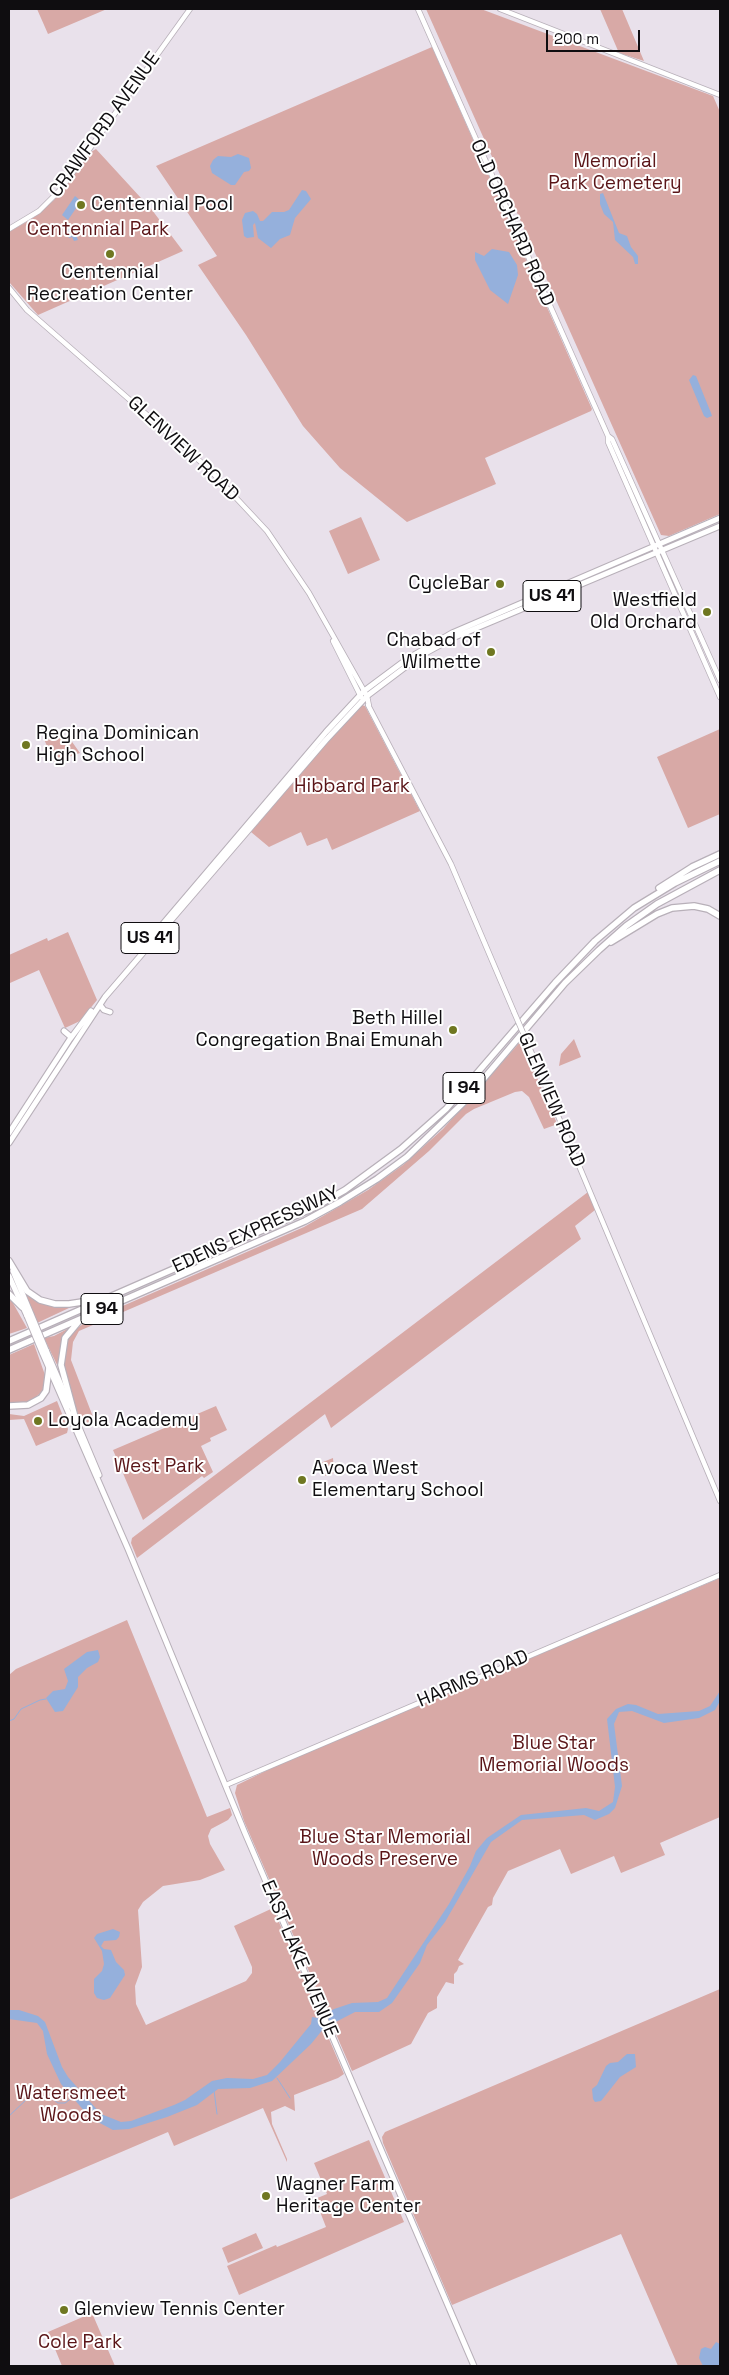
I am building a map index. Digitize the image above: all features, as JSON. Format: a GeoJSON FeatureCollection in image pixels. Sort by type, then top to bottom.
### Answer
{"type":"FeatureCollection","features":[{"type":"Feature","properties":{"kind":"highway"},"geometry":{"type":"LineString","coordinates":[[634,908],[661,887],[720,854]]}},
{"type":"Feature","properties":{"kind":"highway","name":"EDENS EXPRESSWAY"},"geometry":{"type":"LineString","coordinates":[[9,1339],[25,1334],[313,1208],[375,1169],[401,1149],[446,1109],[570,966],[595,941],[634,908],[675,883],[720,861]]}},
{"type":"Feature","properties":{"kind":"highway","name":"EDENS EXPRESSWAY"},"geometry":{"type":"LineString","coordinates":[[9,1350],[305,1221],[377,1179],[406,1157],[463,1103],[566,983],[598,950],[626,926],[657,904],[720,870]]}},
{"type":"Feature","properties":{"kind":"highway"},"geometry":{"type":"LineString","coordinates":[[598,950],[657,914],[672,908],[694,906],[708,909],[720,916]]}},
{"type":"Feature","properties":{"kind":"highway"},"geometry":{"type":"LineString","coordinates":[[9,1262],[27,1291],[40,1300],[55,1304],[69,1304],[107,1297]]}},
{"type":"Feature","properties":{"kind":"highway"},"geometry":{"type":"LineString","coordinates":[[9,1294],[22,1307]]}},
{"type":"Feature","properties":{"kind":"highway"},"geometry":{"type":"LineString","coordinates":[[75,1417],[60,1365],[61,1351],[65,1338],[75,1324],[91,1313]]}},
{"type":"Feature","properties":{"kind":"highway"},"geometry":{"type":"LineString","coordinates":[[9,1406],[28,1405],[41,1398],[46,1391],[49,1368]]}},
{"type":"Feature","properties":{"kind":"main road","name":"CRAWFORD AVENUE"},"geometry":{"type":"LineString","coordinates":[[9,229],[30,218],[53,198],[190,9]]}},
{"type":"Feature","properties":{"kind":"main road","name":"OLD ORCHARD ROAD"},"geometry":{"type":"LineString","coordinates":[[418,9],[608,436],[608,442],[720,697]]}},
{"type":"Feature","properties":{"kind":"main road"},"geometry":{"type":"LineString","coordinates":[[500,9],[720,95]]}},
{"type":"Feature","properties":{"kind":"main road","name":"GLENVIEW ROAD"},"geometry":{"type":"LineString","coordinates":[[9,288],[27,310],[210,470],[234,494],[286,556],[331,632],[450,864],[720,1501]]}},
{"type":"Feature","properties":{"kind":"main road","name":"OLD ORCHARD ROAD"},"geometry":{"type":"LineString","coordinates":[[608,436],[612,439],[663,550],[720,680]]}},
{"type":"Feature","properties":{"kind":"main road","name":"US 41"},"geometry":{"type":"LineString","coordinates":[[9,1133],[71,1037],[129,963],[326,732],[364,696],[407,659],[452,633],[720,518]]}},
{"type":"Feature","properties":{"kind":"main road","name":"US 41"},"geometry":{"type":"LineString","coordinates":[[9,1143],[100,1005],[136,960],[364,696],[420,656],[455,637],[720,526]]}},
{"type":"Feature","properties":{"kind":"main road"},"geometry":{"type":"LineString","coordinates":[[100,1005],[104,1010],[110,1012]]}},
{"type":"Feature","properties":{"kind":"main road"},"geometry":{"type":"LineString","coordinates":[[64,1032],[71,1037]]}},
{"type":"Feature","properties":{"kind":"main road"},"geometry":{"type":"LineString","coordinates":[[9,1262],[44,1351],[75,1417],[120,1531]]}},
{"type":"Feature","properties":{"kind":"main road"},"geometry":{"type":"LineString","coordinates":[[9,1276],[22,1307],[29,1315]]}},
{"type":"Feature","properties":{"kind":"main road"},"geometry":{"type":"LineString","coordinates":[[44,1351],[49,1368],[120,1531]]}},
{"type":"Feature","properties":{"kind":"main road","name":"EAST LAKE AVENUE"},"geometry":{"type":"LineString","coordinates":[[120,1531],[328,2027],[474,2366]]}},
{"type":"Feature","properties":{"kind":"main road","name":"HARMS ROAD"},"geometry":{"type":"LineString","coordinates":[[226,1785],[720,1575]]}},
{"type":"Feature","properties":{"kind":"green space"},"geometry":{"type":"Polygon","coordinates":[[[37,9],[107,9],[48,34],[37,9]]]}},
{"type":"Feature","properties":{"kind":"green space","name":"Memorial Park Cemetery"},"geometry":{"type":"Polygon","coordinates":[[[426,9],[481,9],[713,96],[720,112],[720,514],[669,536],[661,535],[426,9]]]}},
{"type":"Feature","properties":{"kind":"green space"},"geometry":{"type":"Polygon","coordinates":[[[600,9],[622,9],[644,61],[619,53],[600,9]]]}},
{"type":"Feature","properties":{"kind":"green space"},"geometry":{"type":"Polygon","coordinates":[[[432,47],[592,409],[485,458],[496,484],[407,522],[340,468],[303,426],[246,335],[198,265],[217,256],[156,166],[432,47]]]}},
{"type":"Feature","properties":{"kind":"green space","name":"Centennial Park"},"geometry":{"type":"Polygon","coordinates":[[[96,149],[152,210],[183,251],[38,315],[9,282],[9,232],[33,218],[54,200],[91,152],[96,149]]]}},
{"type":"Feature","properties":{"kind":"green space"},"geometry":{"type":"Polygon","coordinates":[[[361,517],[380,560],[348,574],[329,531],[361,517]]]}},
{"type":"Feature","properties":{"kind":"green space","name":"Hibbard Park"},"geometry":{"type":"Polygon","coordinates":[[[362,705],[365,706],[420,811],[332,850],[327,838],[307,846],[301,832],[269,847],[251,832],[336,731],[362,705]]]}},
{"type":"Feature","properties":{"kind":"green space"},"geometry":{"type":"Polygon","coordinates":[[[720,729],[720,814],[688,828],[657,757],[720,729]]]}},
{"type":"Feature","properties":{"kind":"green space"},"geometry":{"type":"Polygon","coordinates":[[[55,734],[70,739],[80,753],[54,762],[43,737],[55,734]]]}},
{"type":"Feature","properties":{"kind":"green space"},"geometry":{"type":"Polygon","coordinates":[[[68,932],[97,1000],[80,1021],[65,1028],[39,970],[10,983],[9,955],[47,938],[48,941],[68,932]]]}},
{"type":"Feature","properties":{"kind":"green space"},"geometry":{"type":"Polygon","coordinates":[[[574,1039],[581,1057],[559,1066],[561,1054],[574,1039]]]}},
{"type":"Feature","properties":{"kind":"green space"},"geometry":{"type":"Polygon","coordinates":[[[521,1041],[556,1121],[555,1125],[544,1129],[529,1097],[522,1091],[515,1092],[474,1109],[466,1114],[429,1151],[362,1209],[79,1331],[73,1342],[71,1360],[95,1422],[84,1427],[76,1410],[62,1363],[67,1340],[76,1329],[86,1322],[304,1227],[368,1190],[403,1165],[443,1129],[521,1041]]]}},
{"type":"Feature","properties":{"kind":"green space"},"geometry":{"type":"Polygon","coordinates":[[[588,1192],[595,1210],[575,1226],[581,1239],[331,1428],[325,1414],[137,1558],[131,1543],[132,1538],[588,1192]]]}},
{"type":"Feature","properties":{"kind":"green space"},"geometry":{"type":"Polygon","coordinates":[[[25,1292],[41,1303],[69,1306],[69,1308],[37,1323],[25,1292]]]}},
{"type":"Feature","properties":{"kind":"green space"},"geometry":{"type":"Polygon","coordinates":[[[9,1296],[27,1328],[9,1334],[9,1296]]]}},
{"type":"Feature","properties":{"kind":"green space"},"geometry":{"type":"Polygon","coordinates":[[[71,1327],[59,1353],[59,1369],[44,1338],[54,1336],[71,1327]]]}},
{"type":"Feature","properties":{"kind":"green space"},"geometry":{"type":"Polygon","coordinates":[[[34,1344],[45,1375],[43,1391],[30,1402],[9,1404],[9,1355],[34,1344]]]}},
{"type":"Feature","properties":{"kind":"green space"},"geometry":{"type":"Polygon","coordinates":[[[57,1401],[68,1429],[67,1433],[36,1446],[24,1419],[9,1420],[9,1414],[24,1416],[57,1401]]]}},
{"type":"Feature","properties":{"kind":"green space","name":"West Park"},"geometry":{"type":"Polygon","coordinates":[[[216,1406],[227,1430],[210,1438],[211,1441],[201,1446],[213,1472],[204,1478],[202,1476],[143,1520],[113,1450],[216,1406]]]}},
{"type":"Feature","properties":{"kind":"green space"},"geometry":{"type":"Polygon","coordinates":[[[333,1458],[334,1473],[326,1476],[322,1473],[318,1464],[333,1458]]]}},
{"type":"Feature","properties":{"kind":"green space","name":"Blue Star Memorial Woods Preserve"},"geometry":{"type":"Polygon","coordinates":[[[720,1578],[720,1817],[660,1843],[665,1855],[621,1873],[614,1856],[571,1874],[560,1849],[508,1871],[493,1898],[492,1905],[488,1907],[458,1960],[464,1964],[459,1966],[454,1974],[454,1984],[446,1982],[437,1997],[437,2008],[428,2013],[411,2044],[352,2071],[244,1821],[235,1793],[237,1785],[280,1764],[720,1578]]]}},
{"type":"Feature","properties":{"kind":"green space","name":"Watersmeet Woods"},"geometry":{"type":"Polygon","coordinates":[[[127,1620],[207,1817],[230,1808],[232,1815],[228,1820],[211,1829],[208,1836],[210,1844],[225,1870],[200,1880],[163,1886],[143,1902],[138,1910],[142,1967],[135,1986],[136,2004],[146,2025],[246,1981],[252,1973],[252,1967],[234,1926],[273,1908],[344,2074],[294,2095],[295,2111],[285,2106],[271,2112],[272,2124],[287,2162],[263,2108],[174,2146],[168,2132],[9,2200],[9,1675],[16,1669],[127,1620]]]}},
{"type":"Feature","properties":{"kind":"green space"},"geometry":{"type":"Polygon","coordinates":[[[720,1989],[720,2366],[678,2366],[621,2234],[452,2305],[383,2143],[382,2137],[385,2132],[720,1989]]]}},
{"type":"Feature","properties":{"kind":"green space"},"geometry":{"type":"Polygon","coordinates":[[[369,2140],[404,2222],[239,2295],[227,2266],[276,2245],[277,2247],[326,2227],[315,2199],[327,2194],[314,2163],[369,2140]]]}},
{"type":"Feature","properties":{"kind":"green space"},"geometry":{"type":"Polygon","coordinates":[[[256,2233],[263,2248],[228,2263],[222,2248],[256,2233]]]}},
{"type":"Feature","properties":{"kind":"green space","name":"Cole Park"},"geometry":{"type":"Polygon","coordinates":[[[92,2313],[115,2366],[62,2366],[48,2332],[92,2313]]]}},
{"type":"Feature","properties":{"kind":"water"},"geometry":{"type":"Polygon","coordinates":[[[238,154],[249,158],[251,168],[249,171],[244,172],[235,185],[231,185],[212,173],[210,166],[218,156],[231,157],[238,154]]]}},
{"type":"Feature","properties":{"kind":"water"},"geometry":{"type":"Polygon","coordinates":[[[302,190],[306,191],[311,199],[295,218],[290,235],[280,239],[271,248],[258,238],[255,223],[253,225],[254,237],[247,238],[244,236],[242,220],[245,213],[253,211],[257,214],[260,221],[263,221],[272,212],[289,210],[302,190]]]}},
{"type":"Feature","properties":{"kind":"water"},"geometry":{"type":"Polygon","coordinates":[[[603,193],[619,233],[627,236],[631,247],[638,256],[638,264],[635,264],[633,257],[615,240],[613,222],[604,214],[600,204],[600,194],[603,193]]]}},
{"type":"Feature","properties":{"kind":"water"},"geometry":{"type":"Polygon","coordinates":[[[75,196],[81,201],[68,220],[62,215],[75,196]]]}},
{"type":"Feature","properties":{"kind":"water"},"geometry":{"type":"Polygon","coordinates":[[[65,226],[79,226],[86,233],[76,235],[78,240],[74,241],[72,237],[69,238],[64,228],[65,226]]]}},
{"type":"Feature","properties":{"kind":"water"},"geometry":{"type":"Polygon","coordinates":[[[492,249],[509,252],[517,265],[518,275],[508,304],[490,290],[475,260],[475,252],[484,256],[492,249]]]}},
{"type":"Feature","properties":{"kind":"water"},"geometry":{"type":"Polygon","coordinates":[[[693,375],[696,376],[712,416],[707,418],[704,416],[689,380],[693,375]]]}},
{"type":"Feature","properties":{"kind":"water"},"geometry":{"type":"Polygon","coordinates":[[[98,1650],[100,1657],[98,1662],[87,1668],[78,1677],[78,1687],[63,1711],[55,1712],[46,1698],[53,1691],[65,1689],[68,1681],[64,1669],[87,1652],[98,1650]]]}},
{"type":"Feature","properties":{"kind":"water"},"geometry":{"type":"Polygon","coordinates":[[[720,1691],[720,1701],[715,1710],[699,1718],[664,1723],[632,1711],[619,1712],[614,1724],[622,1786],[615,1808],[609,1814],[595,1820],[584,1815],[522,1820],[491,1842],[445,1922],[427,1945],[420,1963],[392,2003],[379,2012],[355,2012],[324,2028],[311,2044],[272,2081],[250,2088],[218,2089],[197,2105],[167,2117],[129,2129],[113,2130],[86,2113],[61,2084],[47,2054],[43,2031],[37,2023],[9,2019],[9,2010],[19,2010],[38,2016],[45,2022],[62,2067],[68,2077],[101,2114],[121,2122],[131,2121],[174,2105],[185,2100],[212,2081],[227,2078],[253,2079],[267,2075],[311,2024],[312,2017],[318,2018],[334,2009],[352,2003],[378,2002],[387,1998],[449,1904],[476,1851],[487,1838],[521,1815],[586,1808],[599,1811],[613,1802],[615,1787],[607,1719],[616,1709],[628,1704],[636,1705],[658,1714],[699,1711],[710,1706],[720,1691]]]}},
{"type":"Feature","properties":{"kind":"water"},"geometry":{"type":"Polygon","coordinates":[[[113,1929],[120,1932],[119,1937],[116,1940],[104,1941],[101,1946],[104,1949],[111,1950],[116,1962],[124,1970],[125,1975],[110,1998],[104,2000],[97,1998],[94,1993],[94,1979],[102,1971],[104,1964],[102,1951],[94,1938],[97,1934],[113,1929]]]}},
{"type":"Feature","properties":{"kind":"water"},"geometry":{"type":"Polygon","coordinates":[[[627,2054],[635,2054],[636,2067],[620,2077],[601,2101],[595,2102],[592,2089],[597,2085],[606,2066],[610,2063],[618,2062],[627,2054]]]}},
{"type":"Feature","properties":{"kind":"water"},"geometry":{"type":"Polygon","coordinates":[[[716,2342],[720,2344],[720,2366],[703,2366],[699,2358],[701,2349],[705,2347],[711,2349],[716,2342]]]}},
{"type":"Feature","properties":{"kind":"waterway"},"geometry":{"type":"LineString","coordinates":[[9,1721],[14,1719],[21,1709],[46,1699]]}},
{"type":"Feature","properties":{"kind":"waterway"},"geometry":{"type":"LineString","coordinates":[[277,2078],[290,2098]]}},
{"type":"Feature","properties":{"kind":"waterway"},"geometry":{"type":"LineString","coordinates":[[214,2090],[217,2114]]}},
{"type":"Feature","properties":{"kind":"waterway"},"geometry":{"type":"LineString","coordinates":[[9,2116],[27,2099],[50,2097],[58,2103],[65,2103],[72,2098]]}},
{"type":"Feature","properties":{"kind":"place","name":"Centennial Pool"},"geometry":{"type":"Point","coordinates":[81,205]}},
{"type":"Feature","properties":{"kind":"place","name":"Centennial Recreation Center"},"geometry":{"type":"Point","coordinates":[110,254]}},
{"type":"Feature","properties":{"kind":"place","name":"CycleBar"},"geometry":{"type":"Point","coordinates":[500,584]}},
{"type":"Feature","properties":{"kind":"place","name":"Westfield Old Orchard"},"geometry":{"type":"Point","coordinates":[707,612]}},
{"type":"Feature","properties":{"kind":"place","name":"Chabad of Wilmette"},"geometry":{"type":"Point","coordinates":[491,652]}},
{"type":"Feature","properties":{"kind":"place","name":"Regina Dominican High School"},"geometry":{"type":"Point","coordinates":[26,745]}},
{"type":"Feature","properties":{"kind":"place","name":"Beth Hillel Congregation Bnai Emunah"},"geometry":{"type":"Point","coordinates":[453,1030]}},
{"type":"Feature","properties":{"kind":"place","name":"Loyola Academy"},"geometry":{"type":"Point","coordinates":[38,1421]}},
{"type":"Feature","properties":{"kind":"place","name":"Avoca West Elementary School"},"geometry":{"type":"Point","coordinates":[302,1480]}},
{"type":"Feature","properties":{"kind":"place","name":"Wagner Farm Heritage Center"},"geometry":{"type":"Point","coordinates":[266,2196]}},
{"type":"Feature","properties":{"kind":"place","name":"Glenview Tennis Center"},"geometry":{"type":"Point","coordinates":[64,2310]}},
{"type":"Feature","properties":{"kind":"park label","name":"Blue Star Memorial Woods"},"geometry":{"type":"Point","coordinates":[554,1755]}}]}
